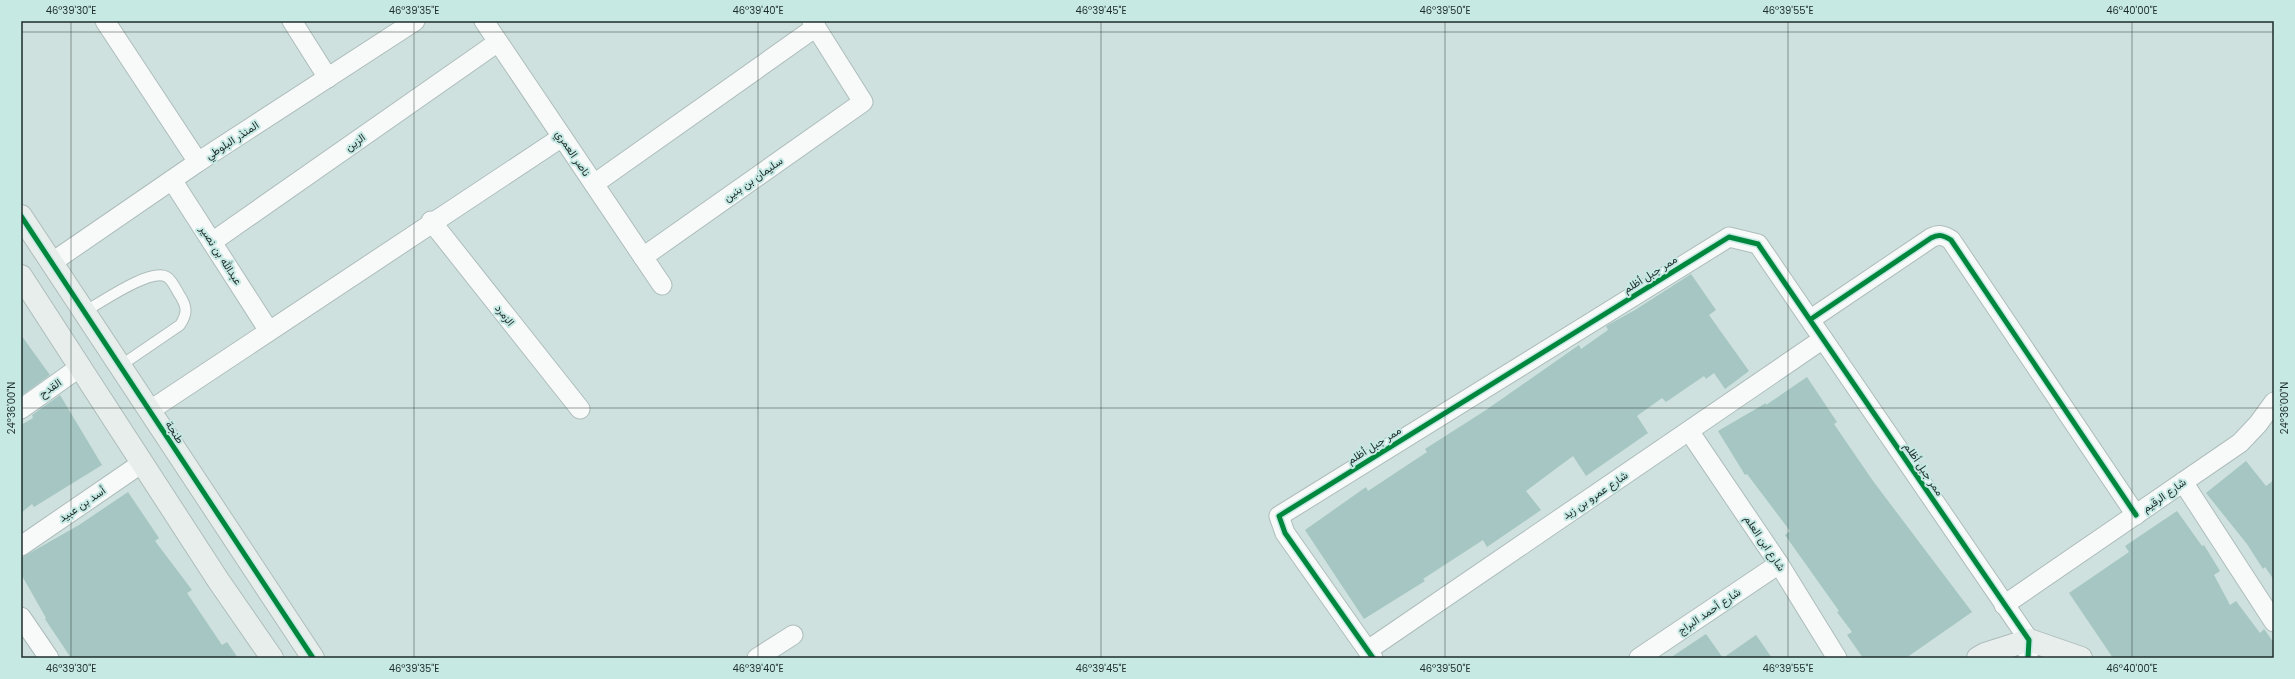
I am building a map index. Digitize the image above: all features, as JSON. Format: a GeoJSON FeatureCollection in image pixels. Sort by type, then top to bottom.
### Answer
{"type":"FeatureCollection","features":[{"type":"Feature","properties":{"kind":"street"},"geometry":{"type":"LineString","coordinates":[[105,21],[198,162]]}},
{"type":"Feature","properties":{"kind":"street"},"geometry":{"type":"LineString","coordinates":[[292,21],[328,78]]}},
{"type":"Feature","properties":{"kind":"street","name":"المنذر البلوطي"},"geometry":{"type":"LineString","coordinates":[[51,262],[198,162],[415,21]]}},
{"type":"Feature","properties":{"kind":"street","name":"ناصر العمري"},"geometry":{"type":"LineString","coordinates":[[484,21],[662,285]]}},
{"type":"Feature","properties":{"kind":"street"},"geometry":{"type":"LineString","coordinates":[[594,184],[814,24]]}},
{"type":"Feature","properties":{"kind":"street","name":"سليمان بن بنين"},"geometry":{"type":"LineString","coordinates":[[643,257],[863,102],[814,24]]}},
{"type":"Feature","properties":{"kind":"street","name":"الزين"},"geometry":{"type":"LineString","coordinates":[[212,242],[498,42]]}},
{"type":"Feature","properties":{"kind":"street"},"geometry":{"type":"LineString","coordinates":[[149,411],[562,137]]}},
{"type":"Feature","properties":{"kind":"street","name":"عبدالله بن نصير"},"geometry":{"type":"LineString","coordinates":[[172,180],[270,331]]}},
{"type":"Feature","properties":{"kind":"street","name":"طنجة"},"geometry":{"type":"LineString","coordinates":[[21,216],[312,658]]}},
{"type":"Feature","properties":{"kind":"street","name":"الزمرد"},"geometry":{"type":"LineString","coordinates":[[432,222],[580,409]]}},
{"type":"Feature","properties":{"kind":"street"},"geometry":{"type":"LineString","coordinates":[[1811,319],[1930,238],[1937,235],[1944,235],[1951,240],[2136,515]]}},
{"type":"Feature","properties":{"kind":"street","name":"ممر جبل أظلم"},"geometry":{"type":"LineString","coordinates":[[1371,654],[1285,533],[1279,516],[1729,237],[1758,244],[1811,319],[1823,339],[2004,605],[2028,649]]}},
{"type":"Feature","properties":{"kind":"street"},"geometry":{"type":"LineString","coordinates":[[25,290],[80,367],[272,658]]}},
{"type":"Feature","properties":{"kind":"street","name":"شارع عمرو بن زيد"},"geometry":{"type":"LineString","coordinates":[[1371,654],[1823,339]]}},
{"type":"Feature","properties":{"kind":"street","name":"القدح"},"geometry":{"type":"LineString","coordinates":[[21,409],[80,367]]}},
{"type":"Feature","properties":{"kind":"street","name":"شارع الرقيم"},"geometry":{"type":"LineString","coordinates":[[2004,605],[2240,443],[2258,424],[2274,402]]}},
{"type":"Feature","properties":{"kind":"street","name":"شارع ابن العلم"},"geometry":{"type":"LineString","coordinates":[[1689,431],[1779,564],[1837,658]]}},
{"type":"Feature","properties":{"kind":"street","name":"أسد بن عبيد"},"geometry":{"type":"LineString","coordinates":[[21,546],[142,463]]}},
{"type":"Feature","properties":{"kind":"street"},"geometry":{"type":"LineString","coordinates":[[2183,482],[2274,622]]}},
{"type":"Feature","properties":{"kind":"street","name":"شارع أحمد البراج"},"geometry":{"type":"LineString","coordinates":[[1639,658],[1779,564]]}},
{"type":"Feature","properties":{"kind":"street"},"geometry":{"type":"LineString","coordinates":[[21,617],[49,658]]}},
{"type":"Feature","properties":{"kind":"street"},"geometry":{"type":"LineString","coordinates":[[757,658],[793,634]]}},
{"type":"Feature","properties":{"kind":"street"},"geometry":{"type":"LineString","coordinates":[[1978,658],[1985,654],[2028,649],[2081,658]]}},
{"type":"Feature","properties":{"kind":"lane"},"geometry":{"type":"LineString","coordinates":[[84,312],[145,278],[161,274],[169,277],[185,303],[187,312],[185,318],[180,325],[120,366]]}},
{"type":"Feature","properties":{"kind":"building"},"geometry":{"type":"Polygon","coordinates":[[[1691,274],[1716,310],[1709,315],[1749,371],[1725,389],[1714,373],[1706,379],[1704,376],[1666,402],[1662,398],[1637,416],[1648,433],[1586,476],[1573,456],[1526,491],[1541,510],[1487,547],[1483,540],[1423,579],[1425,581],[1364,619],[1305,530],[1366,487],[1368,491],[1427,452],[1425,449],[1486,410],[1579,345],[1581,349],[1608,330],[1606,326],[1635,310],[1691,274]]]}},
{"type":"Feature","properties":{"kind":"building"},"geometry":{"type":"Polygon","coordinates":[[[21,335],[50,375],[21,396],[21,335]]]}},
{"type":"Feature","properties":{"kind":"building"},"geometry":{"type":"Polygon","coordinates":[[[1807,377],[1837,422],[1834,424],[1873,481],[1972,612],[1906,658],[1863,658],[1847,635],[1852,632],[1837,612],[1839,611],[1785,535],[1790,531],[1747,474],[1745,475],[1718,431],[1766,403],[1766,405],[1807,377]]]}},
{"type":"Feature","properties":{"kind":"building"},"geometry":{"type":"Polygon","coordinates":[[[60,395],[102,465],[34,507],[32,504],[21,513],[21,425],[33,418],[32,415],[60,395]]]}},
{"type":"Feature","properties":{"kind":"building"},"geometry":{"type":"Polygon","coordinates":[[[2246,461],[2266,486],[2274,480],[2274,580],[2265,567],[2263,569],[2247,544],[2206,493],[2246,461]]]}},
{"type":"Feature","properties":{"kind":"building"},"geometry":{"type":"Polygon","coordinates":[[[128,492],[159,538],[155,541],[192,590],[187,593],[222,645],[227,642],[238,658],[71,658],[45,619],[46,618],[21,574],[21,558],[79,525],[128,492]]]}},
{"type":"Feature","properties":{"kind":"building"},"geometry":{"type":"Polygon","coordinates":[[[2177,511],[2202,546],[2204,545],[2220,571],[2214,575],[2230,605],[2236,601],[2260,633],[2264,629],[2274,643],[2274,658],[2113,658],[2069,593],[2129,552],[2125,546],[2177,511]]]}},
{"type":"Feature","properties":{"kind":"building"},"geometry":{"type":"Polygon","coordinates":[[[1706,634],[1723,658],[1670,658],[1706,634]]]}},
{"type":"Feature","properties":{"kind":"building"},"geometry":{"type":"Polygon","coordinates":[[[1756,635],[1772,658],[1723,658],[1756,635]]]}},
{"type":"Feature","properties":{"kind":"cycle path"},"geometry":{"type":"LineString","coordinates":[[21,216],[313,658]]}},
{"type":"Feature","properties":{"kind":"cycle path"},"geometry":{"type":"LineString","coordinates":[[1811,319],[1931,238],[1941,236],[1951,240],[2136,515]]}},
{"type":"Feature","properties":{"kind":"cycle path"},"geometry":{"type":"LineString","coordinates":[[1373,658],[1285,533],[1279,516],[1729,237],[1758,244],[2029,640],[2028,658]]}}]}
